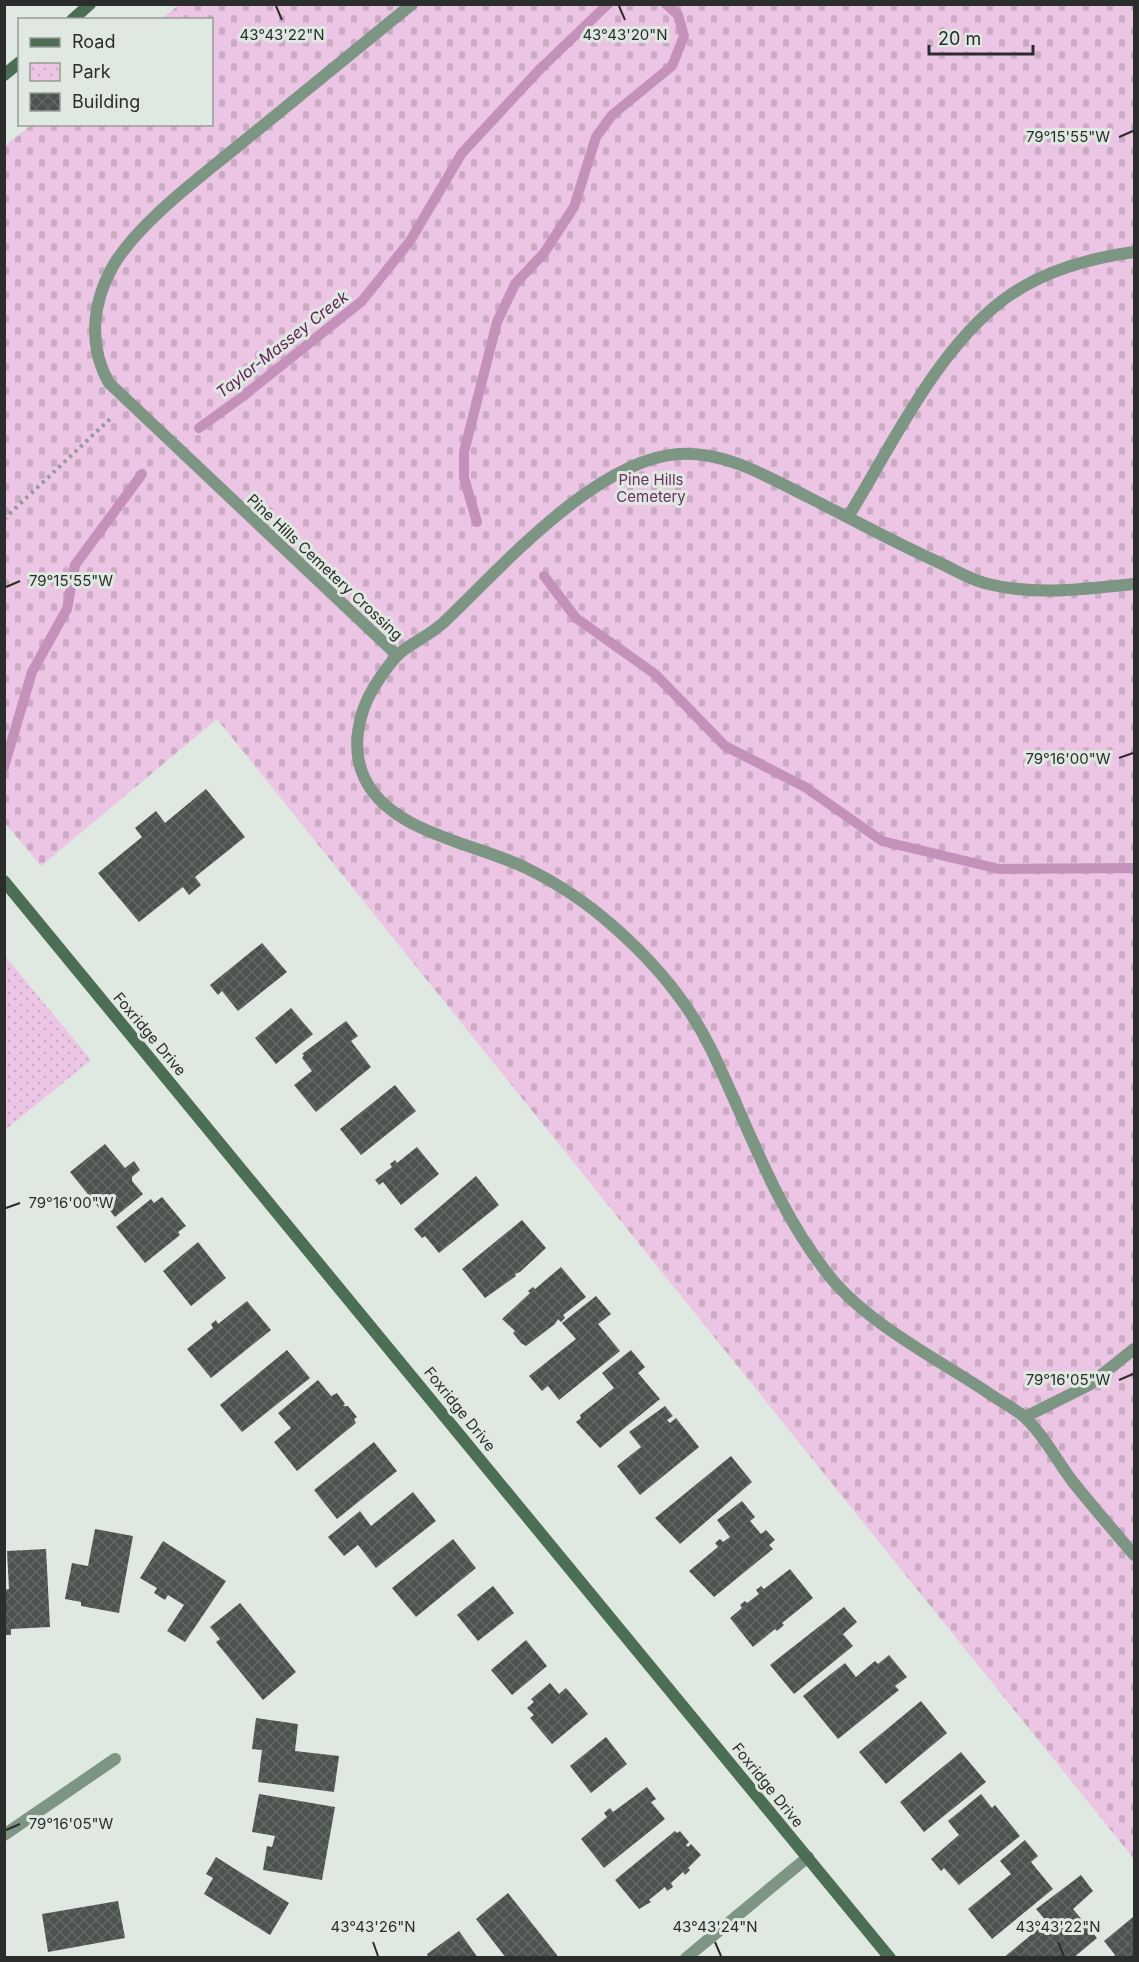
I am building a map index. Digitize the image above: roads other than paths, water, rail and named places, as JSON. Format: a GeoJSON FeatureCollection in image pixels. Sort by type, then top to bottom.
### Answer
{"type":"FeatureCollection","features":[{"type":"Feature","properties":{"kind":"street"},"geometry":{"type":"LineString","coordinates":[[74,18],[90,4]]}},
{"type":"Feature","properties":{"kind":"street","name":"Pine Hills Cemetery Crossing"},"geometry":{"type":"LineString","coordinates":[[412,4],[204,174],[131,239],[112,267],[102,294],[94,341],[99,364],[109,383],[397,655],[437,628],[508,559],[573,503],[600,484],[653,459],[680,454],[727,460],[758,471],[983,583],[1041,593],[1134,584]]}},
{"type":"Feature","properties":{"kind":"street"},"geometry":{"type":"LineString","coordinates":[[4,75],[18,64]]}},
{"type":"Feature","properties":{"kind":"street"},"geometry":{"type":"LineString","coordinates":[[848,517],[924,391],[964,337],[1003,300],[1032,282],[1066,268],[1107,256],[1134,252]]}},
{"type":"Feature","properties":{"kind":"street"},"geometry":{"type":"LineString","coordinates":[[397,655],[371,691],[360,720],[357,741],[358,760],[372,791],[388,808],[412,823],[524,867],[581,900],[640,952],[674,990],[694,1019],[710,1047],[772,1185],[804,1242],[831,1280],[866,1312],[1025,1417],[1076,1486],[1134,1555]]}},
{"type":"Feature","properties":{"kind":"street","name":"Foxridge Drive"},"geometry":{"type":"LineString","coordinates":[[4,881],[890,1958]]}},
{"type":"Feature","properties":{"kind":"street"},"geometry":{"type":"LineString","coordinates":[[1025,1417],[1089,1385],[1134,1349]]}},
{"type":"Feature","properties":{"kind":"street"},"geometry":{"type":"LineString","coordinates":[[4,1834],[115,1759]]}},
{"type":"Feature","properties":{"kind":"street"},"geometry":{"type":"LineString","coordinates":[[686,1958],[808,1857]]}},
{"type":"Feature","properties":{"kind":"waterway","name":"Taylor-Massey Creek"},"geometry":{"type":"LineString","coordinates":[[199,428],[242,397],[362,301],[410,241],[462,153],[541,68],[608,4]]}},
{"type":"Feature","properties":{"kind":"waterway"},"geometry":{"type":"LineString","coordinates":[[477,522],[464,478],[464,452],[497,322],[515,284],[544,253],[574,207],[596,137],[612,115],[672,66],[684,36],[678,15],[666,4]]}},
{"type":"Feature","properties":{"kind":"waterway","name":"Taylor-Massey Creek"},"geometry":{"type":"LineString","coordinates":[[4,767],[32,672],[67,609],[75,565],[142,474]]}},
{"type":"Feature","properties":{"kind":"waterway"},"geometry":{"type":"LineString","coordinates":[[544,576],[576,618],[655,674],[725,746],[805,787],[882,841],[999,869],[1134,868]]}},
{"type":"Feature","properties":{"kind":"park label","name":"Pine Hills Cemetery"},"geometry":{"type":"Point","coordinates":[651,488]}}]}
